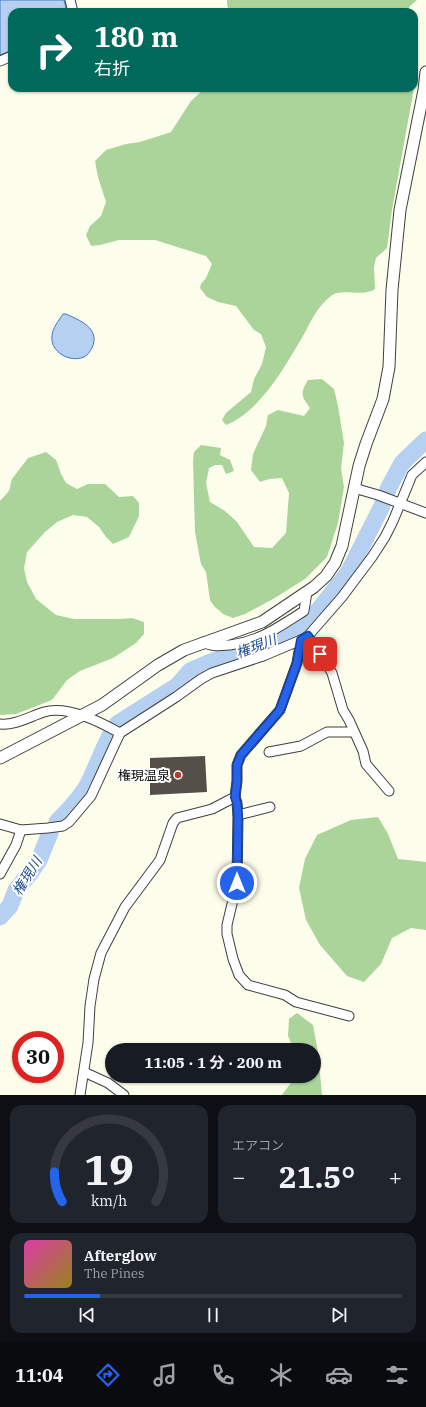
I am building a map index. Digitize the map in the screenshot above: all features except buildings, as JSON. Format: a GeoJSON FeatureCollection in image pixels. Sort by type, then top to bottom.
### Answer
{"type":"FeatureCollection","features":[{"type":"Feature","properties":{"kind":"street"},"geometry":{"type":"LineString","coordinates":[[0,758],[102,705],[158,665],[184,650],[262,622],[307,592],[326,576],[335,563],[342,546],[354,488],[366,444],[383,398],[389,367],[392,290],[400,210],[424,90],[426,72]]}},
{"type":"Feature","properties":{"kind":"street"},"geometry":{"type":"LineString","coordinates":[[349,1016],[296,1002],[285,995],[248,985],[239,975],[235,967],[227,934],[227,924],[237,883],[238,815],[235,797],[237,765],[241,755],[280,710],[297,663],[304,638],[342,596],[372,557],[385,537],[397,503],[412,476],[426,462]]}},
{"type":"Feature","properties":{"kind":"street"},"geometry":{"type":"LineString","coordinates":[[354,488],[378,495],[426,513]]}},
{"type":"Feature","properties":{"kind":"street"},"geometry":{"type":"LineString","coordinates":[[203,642],[211,646],[254,642],[304,611],[307,592]]}},
{"type":"Feature","properties":{"kind":"street"},"geometry":{"type":"LineString","coordinates":[[0,824],[21,830],[63,826],[69,822],[91,796],[116,731],[176,697],[212,673],[304,638]]}},
{"type":"Feature","properties":{"kind":"street"},"geometry":{"type":"LineString","coordinates":[[304,638],[326,663],[332,673],[343,710],[363,751],[366,764],[389,791]]}},
{"type":"Feature","properties":{"kind":"street"},"geometry":{"type":"LineString","coordinates":[[254,642],[262,653]]}},
{"type":"Feature","properties":{"kind":"street"},"geometry":{"type":"LineString","coordinates":[[0,724],[18,721],[47,711],[65,711],[95,720],[116,731]]}},
{"type":"Feature","properties":{"kind":"street"},"geometry":{"type":"LineString","coordinates":[[269,752],[301,746],[327,732],[354,732]]}},
{"type":"Feature","properties":{"kind":"street"},"geometry":{"type":"LineString","coordinates":[[80,1095],[88,1043],[90,1006],[94,980],[101,953],[125,907],[160,860],[173,823],[177,818],[212,809],[235,797]]}},
{"type":"Feature","properties":{"kind":"street"},"geometry":{"type":"LineString","coordinates":[[238,815],[270,807]]}},
{"type":"Feature","properties":{"kind":"street"},"geometry":{"type":"LineString","coordinates":[[0,874],[16,845],[21,830]]}},
{"type":"Feature","properties":{"kind":"street"},"geometry":{"type":"LineString","coordinates":[[84,1072],[108,1083],[124,1095]]}},
{"type":"Feature","properties":{"kind":"green space"},"geometry":{"type":"Polygon","coordinates":[[[227,0],[417,0],[409,8],[228,8],[227,0]]]}},
{"type":"Feature","properties":{"kind":"green space"},"geometry":{"type":"Polygon","coordinates":[[[201,92],[413,92],[392,210],[387,248],[376,258],[374,267],[375,289],[364,293],[335,293],[326,300],[315,314],[280,374],[261,399],[239,418],[226,425],[222,420],[226,413],[251,392],[254,379],[262,364],[266,347],[261,334],[254,330],[236,306],[218,302],[207,297],[200,288],[212,264],[206,256],[155,240],[119,240],[91,246],[86,235],[90,226],[101,216],[106,202],[98,177],[95,161],[106,150],[126,144],[140,142],[171,132],[191,101],[201,92]]]}},
{"type":"Feature","properties":{"kind":"green space"},"geometry":{"type":"Polygon","coordinates":[[[322,379],[334,389],[344,443],[341,468],[344,487],[338,523],[327,557],[305,579],[273,599],[245,614],[233,618],[223,614],[210,600],[206,572],[201,564],[195,532],[194,452],[201,445],[221,448],[220,455],[230,460],[234,471],[226,474],[222,465],[215,465],[209,468],[206,483],[210,502],[225,511],[237,522],[254,547],[272,548],[286,533],[289,493],[282,478],[269,479],[260,482],[251,470],[253,454],[266,426],[268,415],[278,410],[304,416],[310,408],[303,397],[305,384],[308,380],[322,379]]]}},
{"type":"Feature","properties":{"kind":"green space"},"geometry":{"type":"Polygon","coordinates":[[[46,452],[56,460],[66,483],[77,489],[88,484],[105,484],[119,497],[133,496],[139,503],[139,516],[129,537],[113,544],[99,527],[87,517],[73,515],[57,522],[45,532],[27,552],[24,568],[27,582],[36,599],[56,615],[74,619],[132,618],[144,622],[144,634],[136,643],[113,658],[80,671],[67,680],[52,700],[16,714],[0,715],[0,501],[9,491],[12,479],[28,458],[46,452]]]}},
{"type":"Feature","properties":{"kind":"green space"},"geometry":{"type":"Polygon","coordinates":[[[378,817],[388,834],[398,859],[426,862],[426,930],[411,928],[392,938],[381,964],[364,982],[347,976],[320,945],[306,920],[299,888],[305,859],[317,835],[351,820],[378,817]]]}},
{"type":"Feature","properties":{"kind":"green space"},"geometry":{"type":"Polygon","coordinates":[[[297,1013],[313,1025],[316,1043],[291,1043],[288,1036],[289,1019],[297,1013]]]}},
{"type":"Feature","properties":{"kind":"green space"},"geometry":{"type":"Polygon","coordinates":[[[291,1083],[321,1083],[322,1095],[282,1095],[291,1083]]]}},
{"type":"Feature","properties":{"kind":"water"},"geometry":{"type":"Polygon","coordinates":[[[0,0],[64,0],[66,8],[8,8],[8,52],[0,55],[0,0]]]}},
{"type":"Feature","properties":{"kind":"water"},"geometry":{"type":"Polygon","coordinates":[[[63,314],[82,322],[94,335],[92,348],[84,357],[67,357],[62,355],[54,347],[52,342],[52,333],[63,314]]]}},
{"type":"Feature","properties":{"kind":"waterway","name":"権現川"},"geometry":{"type":"LineString","coordinates":[[57,822],[84,791],[108,739],[117,724],[177,686],[190,671],[228,656],[252,651],[268,644],[307,622],[316,613],[348,573],[402,463],[426,440]]}},
{"type":"Feature","properties":{"kind":"waterway","name":"権現川"},"geometry":{"type":"LineString","coordinates":[[0,917],[10,906],[16,890],[39,860],[50,833]]}},
{"type":"Feature","properties":{"kind":"place","name":"権現温泉"},"geometry":{"type":"Point","coordinates":[178,775]}},
{"type":"Feature","properties":{"kind":"route"},"geometry":{"type":"LineString","coordinates":[[237,883],[238,815],[235,797],[237,765],[241,755],[280,710],[297,663],[301,640],[308,636],[320,654]]}}]}
